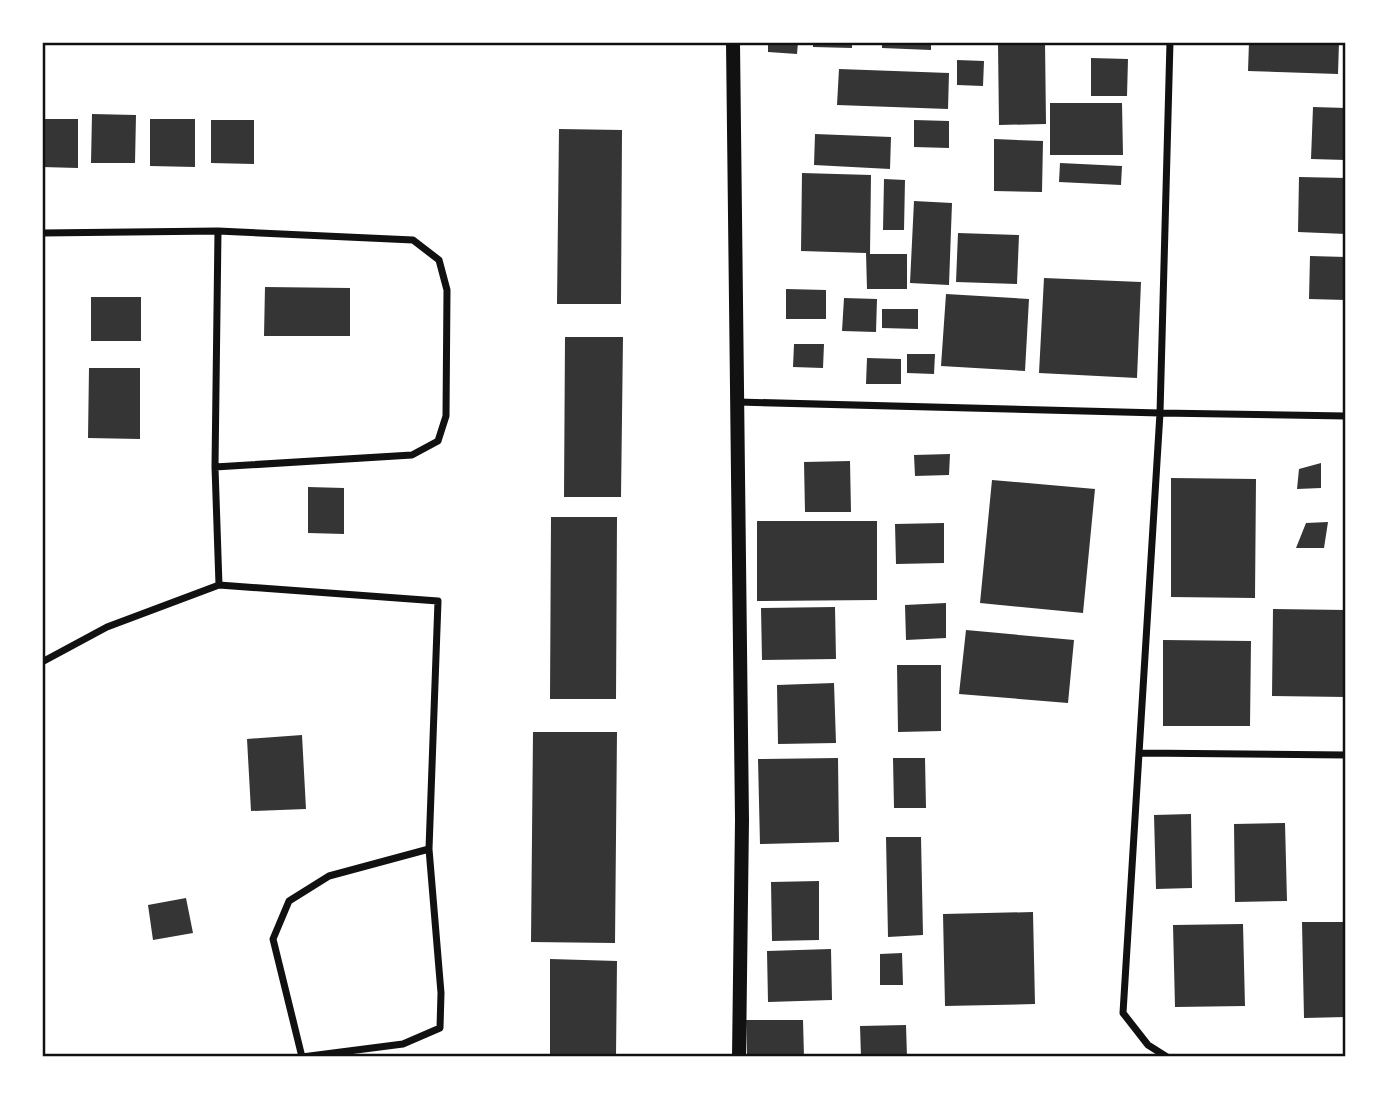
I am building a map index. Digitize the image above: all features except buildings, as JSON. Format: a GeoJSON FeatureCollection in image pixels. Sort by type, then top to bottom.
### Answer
{"type":"FeatureCollection","features":[{"type":"Feature","properties":{"kind":"main road"},"geometry":{"type":"LineString","coordinates":[[733,42],[742,820],[739,1057]]}},
{"type":"Feature","properties":{"kind":"street"},"geometry":{"type":"LineString","coordinates":[[1167,1057],[1148,1045],[1123,1013],[1160,413],[1170,42]]}},
{"type":"Feature","properties":{"kind":"street"},"geometry":{"type":"LineString","coordinates":[[218,230],[215,467],[219,585]]}},
{"type":"Feature","properties":{"kind":"street"},"geometry":{"type":"LineString","coordinates":[[42,233],[218,230],[413,240],[439,260],[447,290],[446,416],[438,441],[412,455],[215,467]]}},
{"type":"Feature","properties":{"kind":"street"},"geometry":{"type":"LineString","coordinates":[[738,402],[1346,416]]}},
{"type":"Feature","properties":{"kind":"street"},"geometry":{"type":"LineString","coordinates":[[42,662],[107,627],[219,585],[438,601],[429,849],[441,993],[440,1028],[403,1044],[303,1057],[273,939],[289,901],[329,876],[429,849]]}},
{"type":"Feature","properties":{"kind":"street"},"geometry":{"type":"LineString","coordinates":[[1140,753],[1346,755]]}}]}
